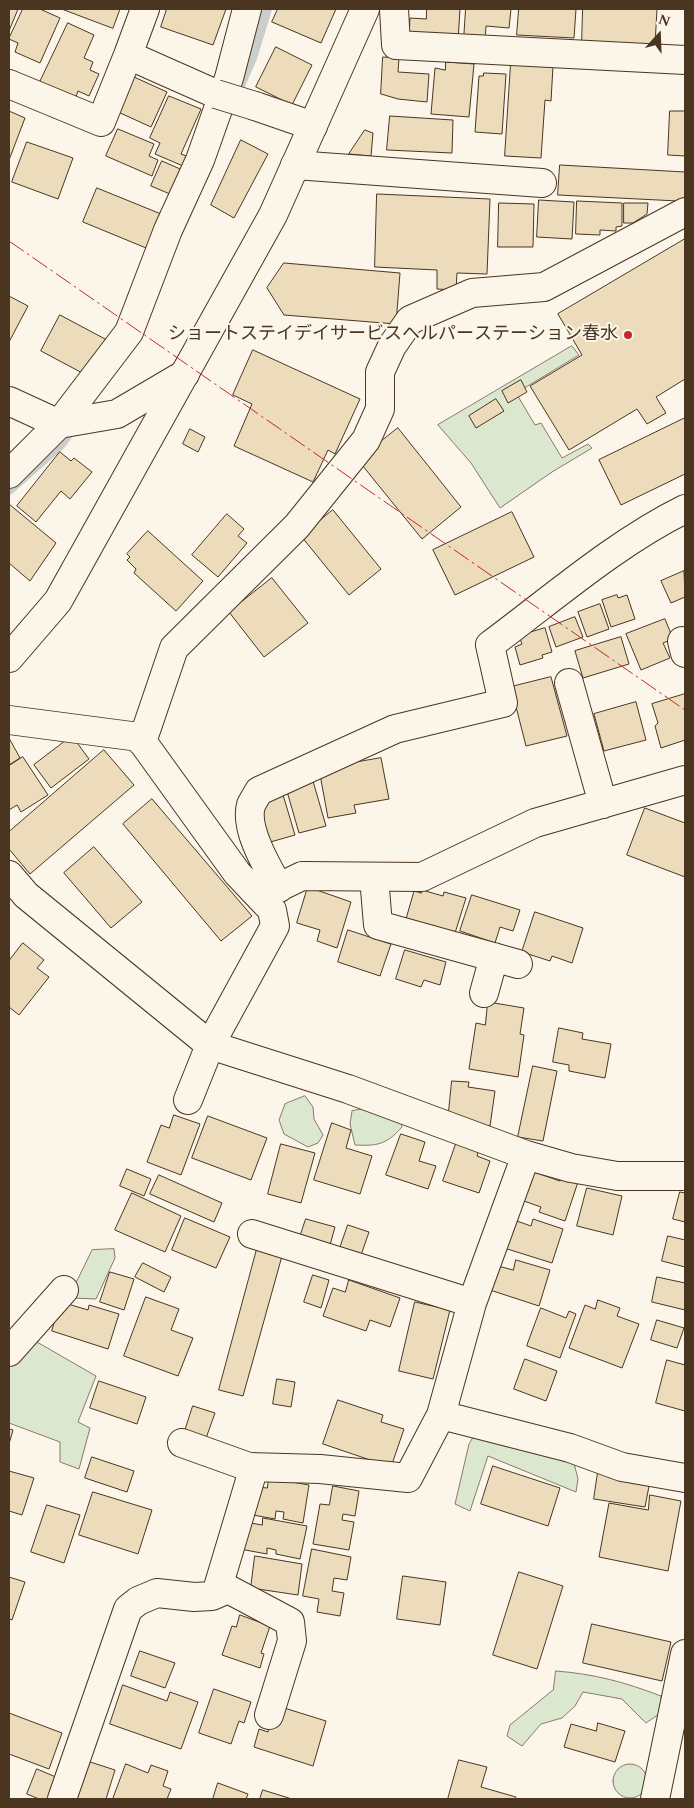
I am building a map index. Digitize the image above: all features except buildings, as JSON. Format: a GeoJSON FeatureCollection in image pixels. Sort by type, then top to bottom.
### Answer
{"type":"FeatureCollection","features":[{"type":"Feature","properties":{"kind":"street"},"geometry":{"type":"LineString","coordinates":[[9,84],[101,122],[145,9]]}},
{"type":"Feature","properties":{"kind":"street"},"geometry":{"type":"LineString","coordinates":[[9,474],[59,424],[130,332],[168,230],[200,160],[229,78],[248,9]]}},
{"type":"Feature","properties":{"kind":"street"},"geometry":{"type":"LineString","coordinates":[[9,658],[58,601],[273,215],[364,9]]}},
{"type":"Feature","properties":{"kind":"street"},"geometry":{"type":"LineString","coordinates":[[394,9],[396,45],[685,60]]}},
{"type":"Feature","properties":{"kind":"street"},"geometry":{"type":"LineString","coordinates":[[128,55],[216,94],[313,126]]}},
{"type":"Feature","properties":{"kind":"street"},"geometry":{"type":"LineString","coordinates":[[295,165],[542,183]]}},
{"type":"Feature","properties":{"kind":"street"},"geometry":{"type":"LineString","coordinates":[[142,742],[174,648],[297,526],[366,440],[380,409],[380,372],[392,346],[410,320],[472,293],[544,287],[685,212]]}},
{"type":"Feature","properties":{"kind":"street"},"geometry":{"type":"LineString","coordinates":[[9,402],[59,424],[116,414],[185,374]]}},
{"type":"Feature","properties":{"kind":"street"},"geometry":{"type":"LineString","coordinates":[[188,1100],[210,1045],[275,926],[269,892],[251,823],[251,806],[258,791],[395,729],[502,704],[490,646],[626,543],[664,519],[685,509]]}},
{"type":"Feature","properties":{"kind":"street"},"geometry":{"type":"LineString","coordinates":[[570,683],[603,804]]}},
{"type":"Feature","properties":{"kind":"street"},"geometry":{"type":"LineString","coordinates":[[9,720],[139,737],[237,872],[269,892]]}},
{"type":"Feature","properties":{"kind":"street"},"geometry":{"type":"LineString","coordinates":[[269,892],[302,876],[422,877],[535,823],[685,780]]}},
{"type":"Feature","properties":{"kind":"street"},"geometry":{"type":"LineString","coordinates":[[9,875],[26,896],[210,1045],[348,1089],[526,1155],[571,1168],[617,1176],[685,1176]]}},
{"type":"Feature","properties":{"kind":"street"},"geometry":{"type":"LineString","coordinates":[[374,876],[378,925],[506,961],[484,993]]}},
{"type":"Feature","properties":{"kind":"street"},"geometry":{"type":"LineString","coordinates":[[182,1443],[254,1467],[320,1469],[408,1478],[441,1414],[472,1303],[526,1155]]}},
{"type":"Feature","properties":{"kind":"street"},"geometry":{"type":"LineString","coordinates":[[252,1234],[472,1303]]}},
{"type":"Feature","properties":{"kind":"street"},"geometry":{"type":"LineString","coordinates":[[9,1352],[64,1290]]}},
{"type":"Feature","properties":{"kind":"street"},"geometry":{"type":"LineString","coordinates":[[441,1414],[570,1448],[622,1467],[685,1478]]}},
{"type":"Feature","properties":{"kind":"street"},"geometry":{"type":"LineString","coordinates":[[216,1594],[254,1467]]}},
{"type":"Feature","properties":{"kind":"street"},"geometry":{"type":"LineString","coordinates":[[62,1799],[128,1608],[157,1592],[194,1597],[216,1594],[228,1589],[290,1622],[292,1641],[269,1715]]}},
{"type":"Feature","properties":{"kind":"street"},"geometry":{"type":"LineString","coordinates":[[655,1799],[684,1670]]}},
{"type":"Feature","properties":{"kind":"green space"},"geometry":{"type":"Polygon","coordinates":[[[572,346],[579,355],[516,393],[535,425],[541,423],[562,458],[588,444],[592,448],[552,472],[500,508],[471,463],[438,425],[572,346]]]}},
{"type":"Feature","properties":{"kind":"green space"},"geometry":{"type":"Polygon","coordinates":[[[305,1096],[313,1107],[314,1119],[323,1135],[318,1143],[308,1147],[284,1134],[279,1120],[285,1104],[305,1096]]]}},
{"type":"Feature","properties":{"kind":"green space"},"geometry":{"type":"Polygon","coordinates":[[[362,1109],[401,1119],[402,1127],[391,1138],[381,1143],[355,1145],[350,1124],[352,1111],[362,1109]]]}},
{"type":"Feature","properties":{"kind":"green space"},"geometry":{"type":"Polygon","coordinates":[[[114,1249],[115,1258],[96,1299],[73,1298],[73,1289],[92,1250],[114,1249]]]}},
{"type":"Feature","properties":{"kind":"green space"},"geometry":{"type":"Polygon","coordinates":[[[30,1338],[96,1376],[78,1422],[90,1428],[79,1469],[60,1462],[60,1442],[9,1423],[9,1364],[30,1338]]]}},
{"type":"Feature","properties":{"kind":"green space"},"geometry":{"type":"Polygon","coordinates":[[[477,1432],[574,1463],[578,1479],[576,1492],[488,1456],[470,1511],[455,1504],[469,1444],[477,1432]]]}},
{"type":"Feature","properties":{"kind":"green space"},"geometry":{"type":"Polygon","coordinates":[[[556,1671],[609,1679],[661,1696],[662,1712],[646,1723],[622,1699],[583,1692],[575,1706],[562,1718],[541,1724],[522,1746],[507,1736],[510,1725],[553,1690],[556,1671]]]}},
{"type":"Feature","properties":{"kind":"green space"},"geometry":{"type":"Polygon","coordinates":[[[630,1764],[637,1765],[642,1769],[646,1774],[646,1788],[642,1793],[637,1797],[630,1798],[623,1797],[618,1793],[614,1788],[613,1781],[614,1774],[618,1769],[623,1765],[630,1764]]]}},
{"type":"Feature","properties":{"kind":"waterway"},"geometry":{"type":"LineString","coordinates":[[238,90],[252,58],[267,9]]}},
{"type":"Feature","properties":{"kind":"waterway"},"geometry":{"type":"LineString","coordinates":[[9,490],[61,444],[74,426]]}},
{"type":"Feature","properties":{"kind":"power"},"geometry":{"type":"LineString","coordinates":[[9,241],[685,710]]}},
{"type":"Feature","properties":{"kind":"place","name":"ショートステイデイサービスヘルパーステーション春水"},"geometry":{"type":"Point","coordinates":[628,335]}}]}
